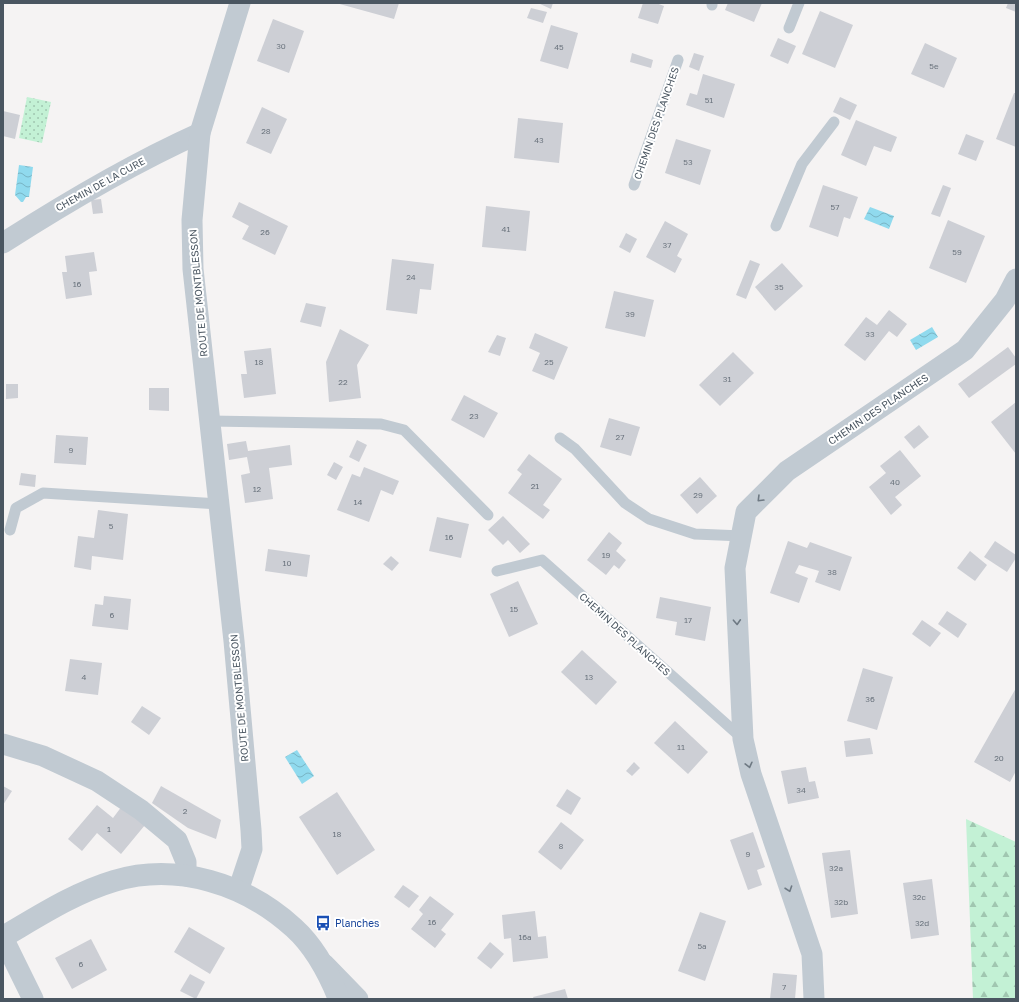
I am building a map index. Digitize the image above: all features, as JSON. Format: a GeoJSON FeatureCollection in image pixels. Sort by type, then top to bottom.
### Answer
{"type":"FeatureCollection","features":[{"type":"Feature","properties":{"kind":"street","name":"ROUTE DE MONTBLESSON"},"geometry":{"type":"LineString","coordinates":[[238,891],[252,849],[251,830],[234,649],[193,269],[192,227],[200,133],[240,3]]}},
{"type":"Feature","properties":{"kind":"street","name":"CHEMIN DE LA CURE"},"geometry":{"type":"LineString","coordinates":[[3,242],[72,199],[117,174],[200,133]]}},
{"type":"Feature","properties":{"kind":"street","name":"CHEMIN DES PLANCHES"},"geometry":{"type":"LineString","coordinates":[[814,999],[812,954],[758,795],[743,739],[735,568],[746,512],[787,471],[965,350],[1005,300],[1016,279]]}},
{"type":"Feature","properties":{"kind":"street"},"geometry":{"type":"LineString","coordinates":[[3,744],[43,756],[97,781],[141,810],[177,840],[186,862],[186,876]]}},
{"type":"Feature","properties":{"kind":"street"},"geometry":{"type":"LineString","coordinates":[[33,999],[3,937],[68,899],[100,886],[116,880],[164,873],[214,882],[238,891],[271,910],[295,929],[320,961],[332,980],[339,999]]}},
{"type":"Feature","properties":{"kind":"street"},"geometry":{"type":"LineString","coordinates":[[320,961],[342,981],[358,999]]}},
{"type":"Feature","properties":{"kind":"lane"},"geometry":{"type":"LineString","coordinates":[[789,28],[799,3]]}},
{"type":"Feature","properties":{"kind":"lane","name":"CHEMIN DES PLANCHES"},"geometry":{"type":"LineString","coordinates":[[634,186],[678,60]]}},
{"type":"Feature","properties":{"kind":"lane"},"geometry":{"type":"LineString","coordinates":[[776,226],[802,164],[834,122]]}},
{"type":"Feature","properties":{"kind":"lane"},"geometry":{"type":"LineString","coordinates":[[210,421],[381,424],[404,430],[488,515]]}},
{"type":"Feature","properties":{"kind":"lane"},"geometry":{"type":"LineString","coordinates":[[560,438],[575,449],[625,503],[649,519],[695,534],[742,536]]}},
{"type":"Feature","properties":{"kind":"lane"},"geometry":{"type":"LineString","coordinates":[[10,530],[16,508],[43,493],[219,504]]}},
{"type":"Feature","properties":{"kind":"lane","name":"CHEMIN DES PLANCHES"},"geometry":{"type":"LineString","coordinates":[[496,570],[542,560],[743,739]]}},
{"type":"Feature","properties":{"kind":"green space"},"geometry":{"type":"Polygon","coordinates":[[[27,97],[51,102],[42,143],[19,138],[27,97]]]}},
{"type":"Feature","properties":{"kind":"green space"},"geometry":{"type":"Polygon","coordinates":[[[966,819],[1016,842],[1016,999],[973,999],[966,819]]]}},
{"type":"Feature","properties":{"kind":"water"},"geometry":{"type":"Polygon","coordinates":[[[19,165],[33,167],[29,197],[26,197],[23,202],[21,202],[15,195],[19,165]]]}},
{"type":"Feature","properties":{"kind":"water"},"geometry":{"type":"Polygon","coordinates":[[[870,207],[894,216],[889,229],[864,219],[870,207]]]}},
{"type":"Feature","properties":{"kind":"water"},"geometry":{"type":"Polygon","coordinates":[[[932,327],[938,337],[916,350],[910,340],[932,327]]]}},
{"type":"Feature","properties":{"kind":"water"},"geometry":{"type":"Polygon","coordinates":[[[297,750],[314,776],[302,784],[285,757],[297,750]]]}},
{"type":"Feature","properties":{"kind":"building"},"geometry":{"type":"Polygon","coordinates":[[[336,3],[399,3],[394,19],[336,3]]]}},
{"type":"Feature","properties":{"kind":"building"},"geometry":{"type":"Polygon","coordinates":[[[538,3],[553,3],[551,9],[538,3]]]}},
{"type":"Feature","properties":{"kind":"building"},"geometry":{"type":"Polygon","coordinates":[[[643,3],[656,3],[664,6],[658,24],[638,18],[643,3]]]}},
{"type":"Feature","properties":{"kind":"building"},"geometry":{"type":"Polygon","coordinates":[[[728,3],[762,3],[754,22],[725,10],[728,3]]]}},
{"type":"Feature","properties":{"kind":"building"},"geometry":{"type":"Polygon","coordinates":[[[1008,3],[1016,3],[1016,12],[1006,8],[1008,3]]]}},
{"type":"Feature","properties":{"kind":"building"},"geometry":{"type":"Polygon","coordinates":[[[531,8],[547,12],[543,23],[527,18],[531,8]]]}},
{"type":"Feature","properties":{"kind":"building"},"geometry":{"type":"Polygon","coordinates":[[[820,11],[853,25],[835,68],[802,54],[820,11]]]}},
{"type":"Feature","properties":{"kind":"building"},"geometry":{"type":"Polygon","coordinates":[[[273,19],[304,31],[289,73],[257,61],[273,19]]]}},
{"type":"Feature","properties":{"kind":"building"},"geometry":{"type":"Polygon","coordinates":[[[551,25],[578,33],[568,69],[540,61],[551,25]]]}},
{"type":"Feature","properties":{"kind":"building"},"geometry":{"type":"Polygon","coordinates":[[[778,38],[796,46],[788,64],[770,56],[778,38]]]}},
{"type":"Feature","properties":{"kind":"building"},"geometry":{"type":"Polygon","coordinates":[[[925,43],[957,58],[944,88],[911,74],[925,43]]]}},
{"type":"Feature","properties":{"kind":"building"},"geometry":{"type":"Polygon","coordinates":[[[632,53],[653,60],[651,68],[630,62],[632,53]]]}},
{"type":"Feature","properties":{"kind":"building"},"geometry":{"type":"Polygon","coordinates":[[[694,53],[704,56],[699,71],[689,67],[694,53]]]}},
{"type":"Feature","properties":{"kind":"building"},"geometry":{"type":"Polygon","coordinates":[[[703,74],[735,84],[724,118],[686,105],[690,93],[697,95],[703,74]]]}},
{"type":"Feature","properties":{"kind":"building"},"geometry":{"type":"Polygon","coordinates":[[[1014,93],[1016,93],[1016,147],[996,139],[1014,93]]]}},
{"type":"Feature","properties":{"kind":"building"},"geometry":{"type":"Polygon","coordinates":[[[840,97],[857,105],[850,120],[833,112],[840,97]]]}},
{"type":"Feature","properties":{"kind":"building"},"geometry":{"type":"Polygon","coordinates":[[[262,107],[287,119],[271,154],[246,143],[262,107]]]}},
{"type":"Feature","properties":{"kind":"building"},"geometry":{"type":"Polygon","coordinates":[[[3,111],[20,115],[15,139],[3,136],[3,111]]]}},
{"type":"Feature","properties":{"kind":"building"},"geometry":{"type":"Polygon","coordinates":[[[518,118],[563,123],[559,163],[514,158],[518,118]]]}},
{"type":"Feature","properties":{"kind":"building"},"geometry":{"type":"Polygon","coordinates":[[[856,120],[897,137],[891,152],[874,146],[866,166],[841,155],[856,120]]]}},
{"type":"Feature","properties":{"kind":"building"},"geometry":{"type":"Polygon","coordinates":[[[966,134],[984,141],[976,161],[958,154],[966,134]]]}},
{"type":"Feature","properties":{"kind":"building"},"geometry":{"type":"Polygon","coordinates":[[[676,139],[711,150],[700,185],[665,173],[676,139]]]}},
{"type":"Feature","properties":{"kind":"building"},"geometry":{"type":"Polygon","coordinates":[[[823,185],[858,197],[850,219],[844,217],[838,237],[809,227],[823,185]]]}},
{"type":"Feature","properties":{"kind":"building"},"geometry":{"type":"Polygon","coordinates":[[[943,185],[951,188],[940,217],[931,214],[943,185]]]}},
{"type":"Feature","properties":{"kind":"building"},"geometry":{"type":"Polygon","coordinates":[[[101,199],[103,213],[93,214],[91,200],[101,199]]]}},
{"type":"Feature","properties":{"kind":"building"},"geometry":{"type":"Polygon","coordinates":[[[239,202],[288,226],[275,255],[242,239],[249,226],[232,217],[239,202]]]}},
{"type":"Feature","properties":{"kind":"building"},"geometry":{"type":"Polygon","coordinates":[[[486,206],[530,211],[526,251],[482,247],[486,206]]]}},
{"type":"Feature","properties":{"kind":"building"},"geometry":{"type":"Polygon","coordinates":[[[948,220],[985,236],[966,283],[929,268],[948,220]]]}},
{"type":"Feature","properties":{"kind":"building"},"geometry":{"type":"Polygon","coordinates":[[[665,221],[688,234],[677,256],[682,259],[675,273],[646,257],[665,221]]]}},
{"type":"Feature","properties":{"kind":"building"},"geometry":{"type":"Polygon","coordinates":[[[626,233],[637,239],[630,253],[619,247],[626,233]]]}},
{"type":"Feature","properties":{"kind":"building"},"geometry":{"type":"Polygon","coordinates":[[[94,252],[97,271],[89,272],[92,295],[66,299],[62,272],[67,272],[65,256],[94,252]]]}},
{"type":"Feature","properties":{"kind":"building"},"geometry":{"type":"Polygon","coordinates":[[[392,259],[434,264],[431,290],[420,289],[417,314],[386,310],[392,259]]]}},
{"type":"Feature","properties":{"kind":"building"},"geometry":{"type":"Polygon","coordinates":[[[750,260],[760,264],[746,299],[736,295],[750,260]]]}},
{"type":"Feature","properties":{"kind":"building"},"geometry":{"type":"Polygon","coordinates":[[[782,263],[803,286],[775,311],[755,287],[782,263]]]}},
{"type":"Feature","properties":{"kind":"building"},"geometry":{"type":"Polygon","coordinates":[[[614,291],[654,300],[645,337],[605,328],[614,291]]]}},
{"type":"Feature","properties":{"kind":"building"},"geometry":{"type":"Polygon","coordinates":[[[306,303],[326,307],[321,327],[300,322],[306,303]]]}},
{"type":"Feature","properties":{"kind":"building"},"geometry":{"type":"Polygon","coordinates":[[[889,310],[907,324],[897,337],[889,331],[865,361],[844,345],[866,317],[877,325],[889,310]]]}},
{"type":"Feature","properties":{"kind":"building"},"geometry":{"type":"Polygon","coordinates":[[[340,329],[369,345],[357,365],[361,398],[329,402],[326,362],[340,329]]]}},
{"type":"Feature","properties":{"kind":"building"},"geometry":{"type":"Polygon","coordinates":[[[535,333],[568,347],[554,380],[532,371],[540,353],[529,348],[535,333]]]}},
{"type":"Feature","properties":{"kind":"building"},"geometry":{"type":"Polygon","coordinates":[[[497,335],[506,338],[500,356],[488,352],[497,335]]]}},
{"type":"Feature","properties":{"kind":"building"},"geometry":{"type":"Polygon","coordinates":[[[1008,347],[1016,358],[1016,364],[969,398],[958,384],[1008,347]]]}},
{"type":"Feature","properties":{"kind":"building"},"geometry":{"type":"Polygon","coordinates":[[[271,348],[276,394],[244,398],[241,374],[247,374],[244,351],[271,348]]]}},
{"type":"Feature","properties":{"kind":"building"},"geometry":{"type":"Polygon","coordinates":[[[733,352],[754,373],[720,406],[699,385],[733,352]]]}},
{"type":"Feature","properties":{"kind":"building"},"geometry":{"type":"Polygon","coordinates":[[[6,384],[18,384],[18,398],[6,399],[6,384]]]}},
{"type":"Feature","properties":{"kind":"building"},"geometry":{"type":"Polygon","coordinates":[[[149,388],[169,388],[169,411],[149,410],[149,388]]]}},
{"type":"Feature","properties":{"kind":"building"},"geometry":{"type":"Polygon","coordinates":[[[464,395],[498,413],[484,438],[451,420],[464,395]]]}},
{"type":"Feature","properties":{"kind":"building"},"geometry":{"type":"Polygon","coordinates":[[[1016,402],[1016,454],[991,422],[1016,402]]]}},
{"type":"Feature","properties":{"kind":"building"},"geometry":{"type":"Polygon","coordinates":[[[609,418],[640,427],[631,456],[600,447],[609,418]]]}},
{"type":"Feature","properties":{"kind":"building"},"geometry":{"type":"Polygon","coordinates":[[[919,425],[929,437],[914,449],[904,437],[919,425]]]}},
{"type":"Feature","properties":{"kind":"building"},"geometry":{"type":"Polygon","coordinates":[[[56,435],[88,437],[86,465],[54,463],[56,435]]]}},
{"type":"Feature","properties":{"kind":"building"},"geometry":{"type":"Polygon","coordinates":[[[357,440],[367,445],[359,462],[349,457],[357,440]]]}},
{"type":"Feature","properties":{"kind":"building"},"geometry":{"type":"Polygon","coordinates":[[[246,441],[248,451],[290,445],[292,465],[269,468],[273,499],[245,503],[241,475],[250,473],[247,457],[229,460],[227,444],[246,441]]]}},
{"type":"Feature","properties":{"kind":"building"},"geometry":{"type":"Polygon","coordinates":[[[900,450],[921,476],[895,497],[902,505],[891,515],[869,487],[886,473],[880,466],[900,450]]]}},
{"type":"Feature","properties":{"kind":"building"},"geometry":{"type":"Polygon","coordinates":[[[529,454],[562,479],[543,505],[550,510],[543,519],[508,493],[522,474],[517,470],[529,454]]]}},
{"type":"Feature","properties":{"kind":"building"},"geometry":{"type":"Polygon","coordinates":[[[334,462],[343,467],[336,480],[327,475],[334,462]]]}},
{"type":"Feature","properties":{"kind":"building"},"geometry":{"type":"Polygon","coordinates":[[[364,467],[399,481],[393,495],[381,490],[369,522],[337,510],[352,474],[360,477],[364,467]]]}},
{"type":"Feature","properties":{"kind":"building"},"geometry":{"type":"Polygon","coordinates":[[[21,473],[36,475],[35,487],[19,485],[21,473]]]}},
{"type":"Feature","properties":{"kind":"building"},"geometry":{"type":"Polygon","coordinates":[[[700,477],[717,496],[697,514],[680,495],[700,477]]]}},
{"type":"Feature","properties":{"kind":"building"},"geometry":{"type":"Polygon","coordinates":[[[98,510],[128,514],[123,560],[92,556],[91,570],[74,567],[78,536],[94,538],[98,510]]]}},
{"type":"Feature","properties":{"kind":"building"},"geometry":{"type":"Polygon","coordinates":[[[503,516],[530,544],[520,553],[508,540],[503,545],[488,530],[503,516]]]}},
{"type":"Feature","properties":{"kind":"building"},"geometry":{"type":"Polygon","coordinates":[[[437,517],[469,524],[461,558],[429,551],[437,517]]]}},
{"type":"Feature","properties":{"kind":"building"},"geometry":{"type":"Polygon","coordinates":[[[609,532],[622,543],[616,551],[626,560],[619,569],[614,565],[606,575],[587,560],[609,532]]]}},
{"type":"Feature","properties":{"kind":"building"},"geometry":{"type":"Polygon","coordinates":[[[788,541],[807,548],[810,542],[852,557],[840,591],[815,582],[819,571],[799,565],[795,573],[808,578],[799,603],[770,593],[788,541]]]}},
{"type":"Feature","properties":{"kind":"building"},"geometry":{"type":"Polygon","coordinates":[[[995,541],[1016,555],[1016,558],[1007,572],[984,557],[995,541]]]}},
{"type":"Feature","properties":{"kind":"building"},"geometry":{"type":"Polygon","coordinates":[[[268,549],[310,555],[307,577],[265,571],[268,549]]]}},
{"type":"Feature","properties":{"kind":"building"},"geometry":{"type":"Polygon","coordinates":[[[970,551],[987,565],[975,581],[957,568],[970,551]]]}},
{"type":"Feature","properties":{"kind":"building"},"geometry":{"type":"Polygon","coordinates":[[[391,556],[399,563],[392,571],[383,564],[391,556]]]}},
{"type":"Feature","properties":{"kind":"building"},"geometry":{"type":"Polygon","coordinates":[[[518,581],[538,624],[509,637],[490,594],[518,581]]]}},
{"type":"Feature","properties":{"kind":"building"},"geometry":{"type":"Polygon","coordinates":[[[104,596],[131,599],[128,630],[92,626],[95,604],[103,605],[104,596]]]}},
{"type":"Feature","properties":{"kind":"building"},"geometry":{"type":"Polygon","coordinates":[[[660,597],[711,607],[705,641],[675,635],[677,622],[656,618],[660,597]]]}},
{"type":"Feature","properties":{"kind":"building"},"geometry":{"type":"Polygon","coordinates":[[[947,611],[967,624],[958,638],[938,624],[947,611]]]}},
{"type":"Feature","properties":{"kind":"building"},"geometry":{"type":"Polygon","coordinates":[[[922,620],[941,633],[930,647],[912,634],[922,620]]]}},
{"type":"Feature","properties":{"kind":"building"},"geometry":{"type":"Polygon","coordinates":[[[582,650],[617,682],[596,705],[561,672],[582,650]]]}},
{"type":"Feature","properties":{"kind":"building"},"geometry":{"type":"Polygon","coordinates":[[[70,659],[102,663],[98,695],[65,691],[70,659]]]}},
{"type":"Feature","properties":{"kind":"building"},"geometry":{"type":"Polygon","coordinates":[[[863,668],[893,677],[877,730],[847,721],[863,668]]]}},
{"type":"Feature","properties":{"kind":"building"},"geometry":{"type":"Polygon","coordinates":[[[1016,688],[1016,771],[1010,782],[974,762],[1016,688]]]}},
{"type":"Feature","properties":{"kind":"building"},"geometry":{"type":"Polygon","coordinates":[[[142,706],[161,718],[149,735],[131,722],[142,706]]]}},
{"type":"Feature","properties":{"kind":"building"},"geometry":{"type":"Polygon","coordinates":[[[675,721],[708,752],[688,774],[654,743],[675,721]]]}},
{"type":"Feature","properties":{"kind":"building"},"geometry":{"type":"Polygon","coordinates":[[[870,738],[873,754],[846,757],[844,741],[870,738]]]}},
{"type":"Feature","properties":{"kind":"building"},"geometry":{"type":"Polygon","coordinates":[[[634,762],[640,768],[632,776],[626,771],[634,762]]]}},
{"type":"Feature","properties":{"kind":"building"},"geometry":{"type":"Polygon","coordinates":[[[806,767],[809,782],[815,781],[819,798],[788,804],[781,771],[806,767]]]}},
{"type":"Feature","properties":{"kind":"building"},"geometry":{"type":"Polygon","coordinates":[[[3,786],[12,791],[3,805],[3,786]]]}},
{"type":"Feature","properties":{"kind":"building"},"geometry":{"type":"Polygon","coordinates":[[[161,786],[221,820],[216,839],[188,828],[152,803],[161,786]]]}},
{"type":"Feature","properties":{"kind":"building"},"geometry":{"type":"Polygon","coordinates":[[[567,789],[581,798],[571,815],[556,806],[567,789]]]}},
{"type":"Feature","properties":{"kind":"building"},"geometry":{"type":"Polygon","coordinates":[[[337,792],[375,850],[337,875],[299,817],[337,792]]]}},
{"type":"Feature","properties":{"kind":"building"},"geometry":{"type":"Polygon","coordinates":[[[97,805],[113,818],[122,806],[145,825],[121,854],[97,833],[82,851],[68,839],[97,805]]]}},
{"type":"Feature","properties":{"kind":"building"},"geometry":{"type":"Polygon","coordinates":[[[561,822],[584,840],[561,870],[538,852],[561,822]]]}},
{"type":"Feature","properties":{"kind":"building"},"geometry":{"type":"Polygon","coordinates":[[[753,832],[765,867],[757,870],[762,885],[748,890],[730,840],[753,832]]]}},
{"type":"Feature","properties":{"kind":"building"},"geometry":{"type":"Polygon","coordinates":[[[850,850],[858,914],[831,918],[822,853],[850,850]]]}},
{"type":"Feature","properties":{"kind":"building"},"geometry":{"type":"Polygon","coordinates":[[[932,879],[939,935],[911,939],[903,883],[932,879]]]}},
{"type":"Feature","properties":{"kind":"building"},"geometry":{"type":"Polygon","coordinates":[[[403,885],[419,896],[409,908],[394,897],[403,885]]]}},
{"type":"Feature","properties":{"kind":"building"},"geometry":{"type":"Polygon","coordinates":[[[430,896],[454,914],[441,930],[446,934],[435,948],[411,929],[423,914],[419,910],[430,896]]]}},
{"type":"Feature","properties":{"kind":"building"},"geometry":{"type":"Polygon","coordinates":[[[535,911],[538,937],[546,936],[548,958],[513,962],[511,938],[504,939],[502,915],[535,911]]]}},
{"type":"Feature","properties":{"kind":"building"},"geometry":{"type":"Polygon","coordinates":[[[700,912],[726,921],[705,981],[678,971],[700,912]]]}},
{"type":"Feature","properties":{"kind":"building"},"geometry":{"type":"Polygon","coordinates":[[[189,927],[225,948],[210,974],[174,952],[189,927]]]}},
{"type":"Feature","properties":{"kind":"building"},"geometry":{"type":"Polygon","coordinates":[[[91,939],[107,970],[72,989],[55,958],[91,939]]]}},
{"type":"Feature","properties":{"kind":"building"},"geometry":{"type":"Polygon","coordinates":[[[490,942],[504,954],[491,969],[477,958],[490,942]]]}},
{"type":"Feature","properties":{"kind":"building"},"geometry":{"type":"Polygon","coordinates":[[[773,973],[797,975],[795,999],[770,999],[773,973]]]}},
{"type":"Feature","properties":{"kind":"building"},"geometry":{"type":"Polygon","coordinates":[[[190,974],[205,982],[196,999],[180,991],[190,974]]]}},
{"type":"Feature","properties":{"kind":"building"},"geometry":{"type":"Polygon","coordinates":[[[565,989],[568,999],[534,999],[533,997],[565,989]]]}},
{"type":"Feature","properties":{"kind":"place","name":"Planches"},"geometry":{"type":"Point","coordinates":[323,923]}}]}
